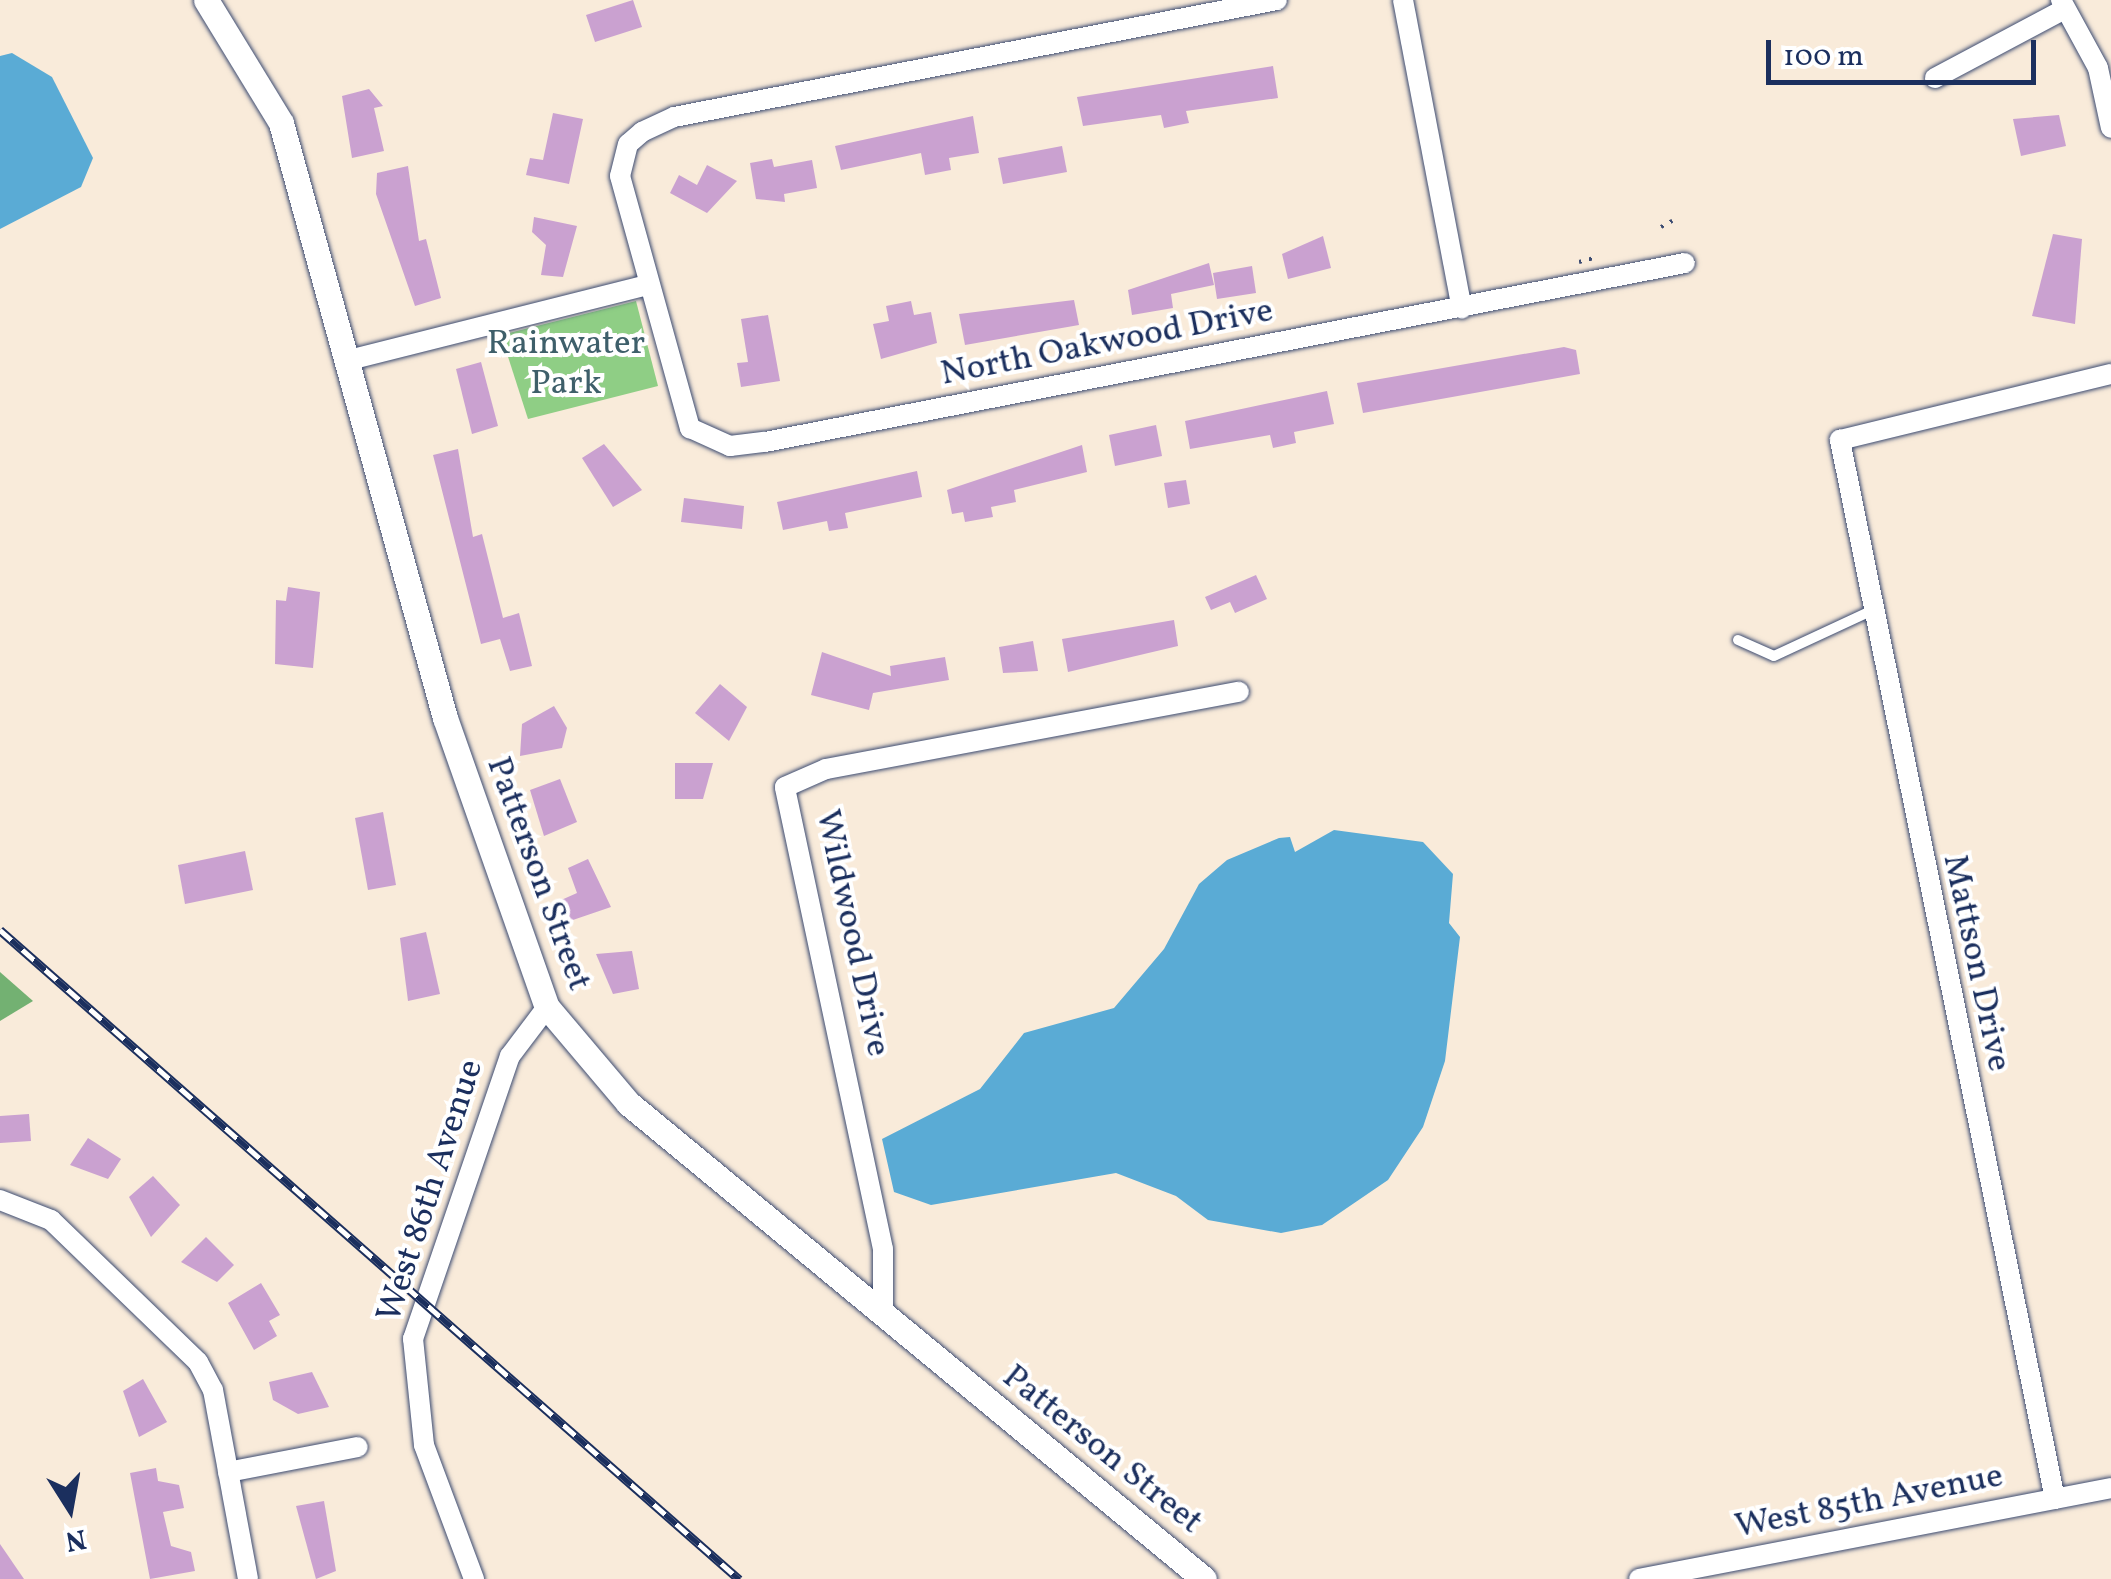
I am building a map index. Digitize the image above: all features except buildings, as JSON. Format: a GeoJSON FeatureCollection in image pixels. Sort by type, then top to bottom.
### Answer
{"type":"FeatureCollection","features":[{"type":"Feature","properties":{"kind":"street","name":"North Oakwood Drive"},"geometry":{"type":"LineString","coordinates":[[1278,0],[674,117],[642,132],[621,162],[647,285],[682,414],[708,440],[730,446],[1686,263]]}},
{"type":"Feature","properties":{"kind":"street"},"geometry":{"type":"LineString","coordinates":[[1403,0],[1462,308]]}},
{"type":"Feature","properties":{"kind":"street","name":"Patterson Street"},"geometry":{"type":"LineString","coordinates":[[215,2],[281,123],[445,718],[547,1007],[614,1091],[1204,1579]]}},
{"type":"Feature","properties":{"kind":"street"},"geometry":{"type":"LineString","coordinates":[[1935,78],[2063,4],[2098,68],[2111,128]]}},
{"type":"Feature","properties":{"kind":"street"},"geometry":{"type":"LineString","coordinates":[[345,362],[647,285]]}},
{"type":"Feature","properties":{"kind":"street","name":"Mattson Drive"},"geometry":{"type":"LineString","coordinates":[[2055,1499],[1869,612],[1840,440],[2111,374]]}},
{"type":"Feature","properties":{"kind":"street","name":"Wildwood Drive"},"geometry":{"type":"LineString","coordinates":[[883,1316],[883,1249],[785,787],[826,769],[1239,692]]}},
{"type":"Feature","properties":{"kind":"street","name":"West 86th Avenue"},"geometry":{"type":"LineString","coordinates":[[474,1579],[424,1445],[414,1329],[510,1056],[547,1007]]}},
{"type":"Feature","properties":{"kind":"street"},"geometry":{"type":"LineString","coordinates":[[0,1200],[51,1220],[198,1362],[228,1472],[248,1579]]}},
{"type":"Feature","properties":{"kind":"street"},"geometry":{"type":"LineString","coordinates":[[228,1472],[358,1447]]}},
{"type":"Feature","properties":{"kind":"street","name":"West 85th Avenue"},"geometry":{"type":"LineString","coordinates":[[1639,1579],[2111,1488]]}},
{"type":"Feature","properties":{"kind":"lane"},"geometry":{"type":"LineString","coordinates":[[1738,640],[1774,656],[1869,612]]}},
{"type":"Feature","properties":{"kind":"path"},"geometry":{"type":"LineString","coordinates":[[1661,227],[1672,221]]}},
{"type":"Feature","properties":{"kind":"path"},"geometry":{"type":"LineString","coordinates":[[1579,262],[1594,258]]}},
{"type":"Feature","properties":{"kind":"green space","name":"Rainwater Park"},"geometry":{"type":"Polygon","coordinates":[[[636,301],[658,386],[528,419],[501,335],[636,301]]]}},
{"type":"Feature","properties":{"kind":"green space"},"geometry":{"type":"Polygon","coordinates":[[[0,972],[33,1001],[0,1021],[0,972]]]}},
{"type":"Feature","properties":{"kind":"water"},"geometry":{"type":"Polygon","coordinates":[[[12,53],[52,77],[93,158],[81,187],[0,229],[0,56],[12,53]]]}},
{"type":"Feature","properties":{"kind":"water"},"geometry":{"type":"Polygon","coordinates":[[[1334,830],[1423,842],[1453,874],[1449,923],[1460,937],[1445,1061],[1423,1127],[1388,1180],[1322,1225],[1281,1233],[1208,1220],[1176,1196],[1116,1173],[931,1205],[894,1192],[882,1139],[980,1089],[1024,1033],[1114,1008],[1164,949],[1199,884],[1227,860],[1279,838],[1290,837],[1295,852],[1334,830]]]}},
{"type":"Feature","properties":{"kind":"railway"},"geometry":{"type":"LineString","coordinates":[[0,930],[739,1579]]}}]}
